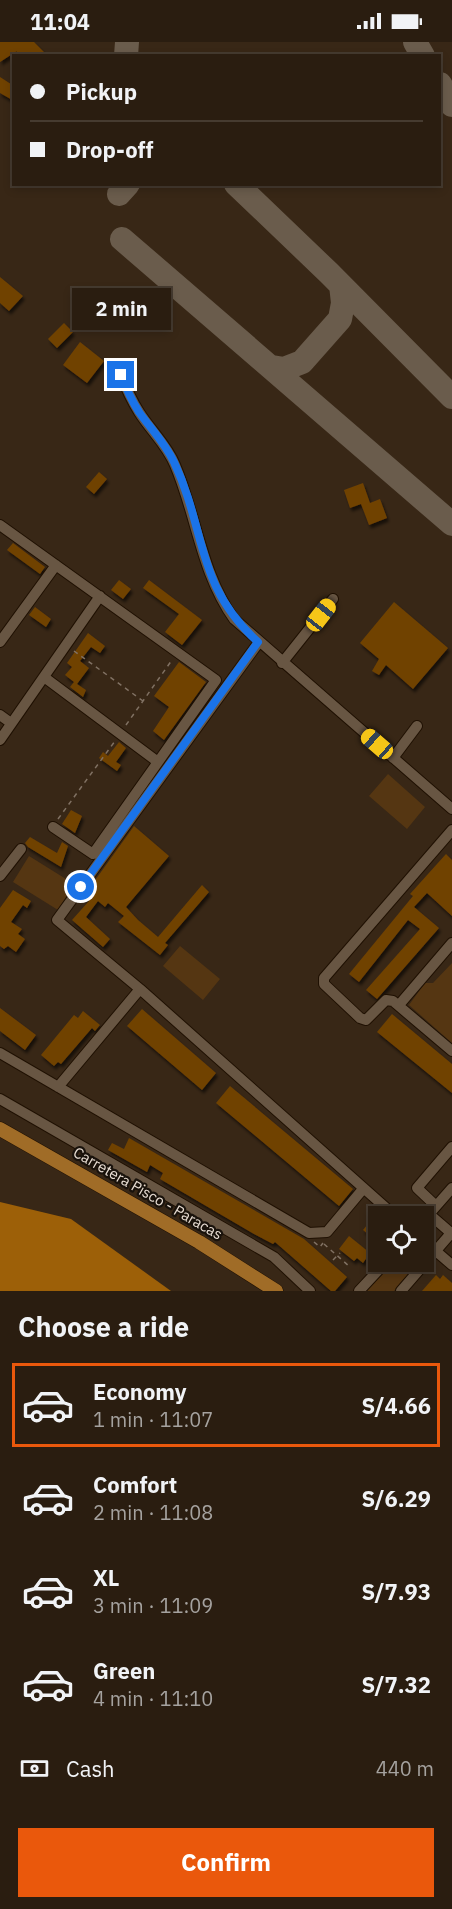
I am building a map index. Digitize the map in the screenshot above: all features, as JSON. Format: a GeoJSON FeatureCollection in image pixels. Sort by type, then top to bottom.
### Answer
{"type":"FeatureCollection","features":[{"type":"Feature","properties":{"kind":"main road","name":"Carretera Pisco - Paracas"},"geometry":{"type":"LineString","coordinates":[[0,1129],[209,1247],[276,1291]]}},
{"type":"Feature","properties":{"kind":"street"},"geometry":{"type":"LineString","coordinates":[[121,375],[138,411],[167,449],[174,464],[197,526],[211,581],[234,619],[452,809]]}},
{"type":"Feature","properties":{"kind":"street"},"geometry":{"type":"LineString","coordinates":[[0,525],[216,680],[93,854],[53,827]]}},
{"type":"Feature","properties":{"kind":"street"},"geometry":{"type":"LineString","coordinates":[[0,642],[57,565]]}},
{"type":"Feature","properties":{"kind":"street"},"geometry":{"type":"LineString","coordinates":[[0,740],[100,596]]}},
{"type":"Feature","properties":{"kind":"street"},"geometry":{"type":"LineString","coordinates":[[282,663],[333,599]]}},
{"type":"Feature","properties":{"kind":"street"},"geometry":{"type":"LineString","coordinates":[[258,642],[57,920],[140,989],[384,1206]]}},
{"type":"Feature","properties":{"kind":"street"},"geometry":{"type":"LineString","coordinates":[[44,677],[158,762]]}},
{"type":"Feature","properties":{"kind":"street"},"geometry":{"type":"LineString","coordinates":[[0,715],[12,723]]}},
{"type":"Feature","properties":{"kind":"street"},"geometry":{"type":"LineString","coordinates":[[393,758],[417,726]]}},
{"type":"Feature","properties":{"kind":"street"},"geometry":{"type":"LineString","coordinates":[[452,830],[324,978],[326,987],[366,1020],[386,1000],[399,1005],[452,1051]]}},
{"type":"Feature","properties":{"kind":"street"},"geometry":{"type":"LineString","coordinates":[[0,876],[21,849]]}},
{"type":"Feature","properties":{"kind":"street"},"geometry":{"type":"LineString","coordinates":[[399,1005],[452,943]]}},
{"type":"Feature","properties":{"kind":"street"},"geometry":{"type":"LineString","coordinates":[[58,1087],[140,989]]}},
{"type":"Feature","properties":{"kind":"street"},"geometry":{"type":"LineString","coordinates":[[0,1053],[309,1233],[327,1232],[363,1189]]}},
{"type":"Feature","properties":{"kind":"street"},"geometry":{"type":"LineString","coordinates":[[0,1099],[274,1257],[310,1291]]}},
{"type":"Feature","properties":{"kind":"street"},"geometry":{"type":"LineString","coordinates":[[425,1206],[417,1188],[452,1147]]}},
{"type":"Feature","properties":{"kind":"street"},"geometry":{"type":"LineString","coordinates":[[434,1208],[452,1188]]}},
{"type":"Feature","properties":{"kind":"street"},"geometry":{"type":"LineString","coordinates":[[400,1291],[452,1232],[434,1218]]}},
{"type":"Feature","properties":{"kind":"street"},"geometry":{"type":"LineString","coordinates":[[436,1251],[452,1265]]}},
{"type":"Feature","properties":{"kind":"street"},"geometry":{"type":"LineString","coordinates":[[359,1291],[377,1272]]}},
{"type":"Feature","properties":{"kind":"path"},"geometry":{"type":"LineString","coordinates":[[67,645],[143,701]]}},
{"type":"Feature","properties":{"kind":"path"},"geometry":{"type":"LineString","coordinates":[[323,1243],[350,1267]]}},
{"type":"Feature","properties":{"kind":"path"},"geometry":{"type":"LineString","coordinates":[[323,1250],[326,1246]]}},
{"type":"Feature","properties":{"kind":"path"},"geometry":{"type":"LineString","coordinates":[[333,1260],[340,1253]]}},
{"type":"Feature","properties":{"kind":"shaded area"},"geometry":{"type":"Polygon","coordinates":[[[388,774],[425,807],[407,829],[369,796],[388,774]]]}},
{"type":"Feature","properties":{"kind":"shaded area"},"geometry":{"type":"Polygon","coordinates":[[[29,856],[74,884],[58,910],[13,882],[29,856]]]}},
{"type":"Feature","properties":{"kind":"shaded area"},"geometry":{"type":"Polygon","coordinates":[[[180,946],[220,979],[203,1000],[163,966],[180,946]]]}},
{"type":"Feature","properties":{"kind":"shaded area"},"geometry":{"type":"Polygon","coordinates":[[[452,963],[452,1043],[409,1005],[425,983],[433,983],[452,963]]]}},
{"type":"Feature","properties":{"kind":"shaded area"},"geometry":{"type":"Polygon","coordinates":[[[0,1202],[71,1219],[171,1291],[0,1291],[0,1202]]]}},
{"type":"Feature","properties":{"kind":"shaded area"},"geometry":{"type":"Polygon","coordinates":[[[384,1272],[412,1272],[394,1291],[367,1291],[384,1272]]]}},
{"type":"Feature","properties":{"kind":"building"},"geometry":{"type":"Polygon","coordinates":[[[0,42],[34,42],[46,54],[15,54],[17,51],[0,62],[0,42]]]}},
{"type":"Feature","properties":{"kind":"building"},"geometry":{"type":"Polygon","coordinates":[[[0,77],[12,85],[12,100],[0,93],[0,77]]]}},
{"type":"Feature","properties":{"kind":"building"},"geometry":{"type":"Polygon","coordinates":[[[0,277],[23,296],[9,311],[0,303],[0,277]]]}},
{"type":"Feature","properties":{"kind":"building"},"geometry":{"type":"Polygon","coordinates":[[[64,323],[73,332],[57,348],[48,339],[64,323]]]}},
{"type":"Feature","properties":{"kind":"building"},"geometry":{"type":"Polygon","coordinates":[[[80,342],[104,361],[87,383],[63,365],[80,342]]]}},
{"type":"Feature","properties":{"kind":"building"},"geometry":{"type":"Polygon","coordinates":[[[99,472],[107,479],[94,494],[86,487],[99,472]]]}},
{"type":"Feature","properties":{"kind":"building"},"geometry":{"type":"Polygon","coordinates":[[[363,483],[370,503],[380,499],[387,518],[369,525],[361,504],[350,508],[344,490],[363,483]]]}},
{"type":"Feature","properties":{"kind":"building"},"geometry":{"type":"Polygon","coordinates":[[[13,543],[45,567],[40,574],[7,550],[13,543]]]}},
{"type":"Feature","properties":{"kind":"building"},"geometry":{"type":"Polygon","coordinates":[[[119,580],[131,589],[123,599],[111,590],[119,580]]]}},
{"type":"Feature","properties":{"kind":"building"},"geometry":{"type":"Polygon","coordinates":[[[149,580],[202,620],[182,645],[165,632],[179,614],[143,588],[149,580]]]}},
{"type":"Feature","properties":{"kind":"building"},"geometry":{"type":"Polygon","coordinates":[[[394,602],[448,648],[413,689],[386,665],[379,675],[372,671],[379,659],[360,643],[394,602]]]}},
{"type":"Feature","properties":{"kind":"building"},"geometry":{"type":"Polygon","coordinates":[[[35,607],[51,619],[46,627],[29,615],[35,607]]]}},
{"type":"Feature","properties":{"kind":"building"},"geometry":{"type":"Polygon","coordinates":[[[88,633],[105,646],[100,653],[91,647],[80,661],[89,668],[77,684],[86,690],[83,697],[70,687],[74,682],[65,675],[72,667],[67,663],[88,633]]]}},
{"type":"Feature","properties":{"kind":"building"},"geometry":{"type":"Polygon","coordinates":[[[179,662],[206,682],[164,740],[153,731],[169,707],[154,696],[179,662]]]}},
{"type":"Feature","properties":{"kind":"building"},"geometry":{"type":"Polygon","coordinates":[[[119,742],[126,748],[116,762],[121,765],[117,771],[99,758],[103,752],[108,756],[119,742]]]}},
{"type":"Feature","properties":{"kind":"building"},"geometry":{"type":"Polygon","coordinates":[[[71,810],[82,816],[75,833],[62,824],[71,810]]]}},
{"type":"Feature","properties":{"kind":"building"},"geometry":{"type":"Polygon","coordinates":[[[134,826],[169,856],[126,907],[138,920],[158,937],[202,885],[209,892],[165,943],[168,945],[160,955],[118,922],[124,916],[108,903],[105,907],[98,901],[86,917],[110,939],[103,947],[72,920],[89,901],[83,897],[134,826]]]}},
{"type":"Feature","properties":{"kind":"building"},"geometry":{"type":"Polygon","coordinates":[[[30,837],[57,853],[62,842],[68,846],[61,867],[28,847],[25,843],[30,837]]]}},
{"type":"Feature","properties":{"kind":"building"},"geometry":{"type":"Polygon","coordinates":[[[446,854],[452,860],[452,916],[427,893],[414,907],[439,928],[377,999],[366,990],[420,929],[408,920],[359,982],[349,974],[413,896],[410,894],[446,854]]]}},
{"type":"Feature","properties":{"kind":"building"},"geometry":{"type":"Polygon","coordinates":[[[13,890],[31,901],[27,908],[23,905],[11,922],[22,929],[18,934],[25,939],[16,952],[8,946],[4,949],[0,946],[0,908],[13,890]]]}},
{"type":"Feature","properties":{"kind":"building"},"geometry":{"type":"Polygon","coordinates":[[[0,1008],[36,1035],[25,1050],[0,1031],[0,1008]]]}},
{"type":"Feature","properties":{"kind":"building"},"geometry":{"type":"Polygon","coordinates":[[[142,1009],[216,1073],[202,1090],[127,1026],[142,1009]]]}},
{"type":"Feature","properties":{"kind":"building"},"geometry":{"type":"Polygon","coordinates":[[[83,1011],[100,1025],[95,1031],[92,1028],[61,1064],[58,1062],[54,1066],[41,1055],[74,1015],[78,1018],[83,1011]]]}},
{"type":"Feature","properties":{"kind":"building"},"geometry":{"type":"Polygon","coordinates":[[[392,1014],[452,1064],[452,1093],[377,1032],[392,1014]]]}},
{"type":"Feature","properties":{"kind":"building"},"geometry":{"type":"Polygon","coordinates":[[[230,1086],[353,1189],[339,1206],[216,1103],[230,1086]]]}},
{"type":"Feature","properties":{"kind":"building"},"geometry":{"type":"Polygon","coordinates":[[[129,1138],[304,1239],[347,1277],[335,1291],[331,1291],[275,1242],[273,1244],[254,1234],[160,1179],[163,1173],[150,1165],[147,1172],[108,1150],[112,1143],[124,1149],[129,1138]]]}},
{"type":"Feature","properties":{"kind":"building"},"geometry":{"type":"Polygon","coordinates":[[[368,1224],[368,1234],[363,1230],[368,1224]]]}},
{"type":"Feature","properties":{"kind":"building"},"geometry":{"type":"Polygon","coordinates":[[[349,1236],[368,1251],[368,1256],[363,1263],[357,1258],[354,1261],[339,1249],[349,1236]]]}},
{"type":"Feature","properties":{"kind":"building"},"geometry":{"type":"Polygon","coordinates":[[[436,1275],[440,1279],[443,1275],[452,1283],[452,1291],[422,1291],[436,1275]]]}},
{"type":"Feature","properties":{"kind":"taxiway"},"geometry":{"type":"LineString","coordinates":[[126,54],[127,42]]}},
{"type":"Feature","properties":{"kind":"taxiway"},"geometry":{"type":"LineString","coordinates":[[415,42],[422,54]]}},
{"type":"Feature","properties":{"kind":"taxiway"},"geometry":{"type":"LineString","coordinates":[[441,86],[452,105]]}},
{"type":"Feature","properties":{"kind":"taxiway"},"geometry":{"type":"LineString","coordinates":[[119,194],[126,186]]}},
{"type":"Feature","properties":{"kind":"taxiway"},"geometry":{"type":"LineString","coordinates":[[238,186],[329,273],[452,397]]}},
{"type":"Feature","properties":{"kind":"taxiway"},"geometry":{"type":"LineString","coordinates":[[122,239],[452,524]]}},
{"type":"Feature","properties":{"kind":"taxiway"},"geometry":{"type":"LineString","coordinates":[[272,367],[284,369],[302,362],[340,319],[343,303],[341,285]]}},
{"type":"Feature","properties":{"kind":"route"},"geometry":{"type":"LineString","coordinates":[[81,887],[258,642],[234,619],[211,581],[201,550],[197,526],[174,464],[167,449],[138,411],[121,375]]}}]}
